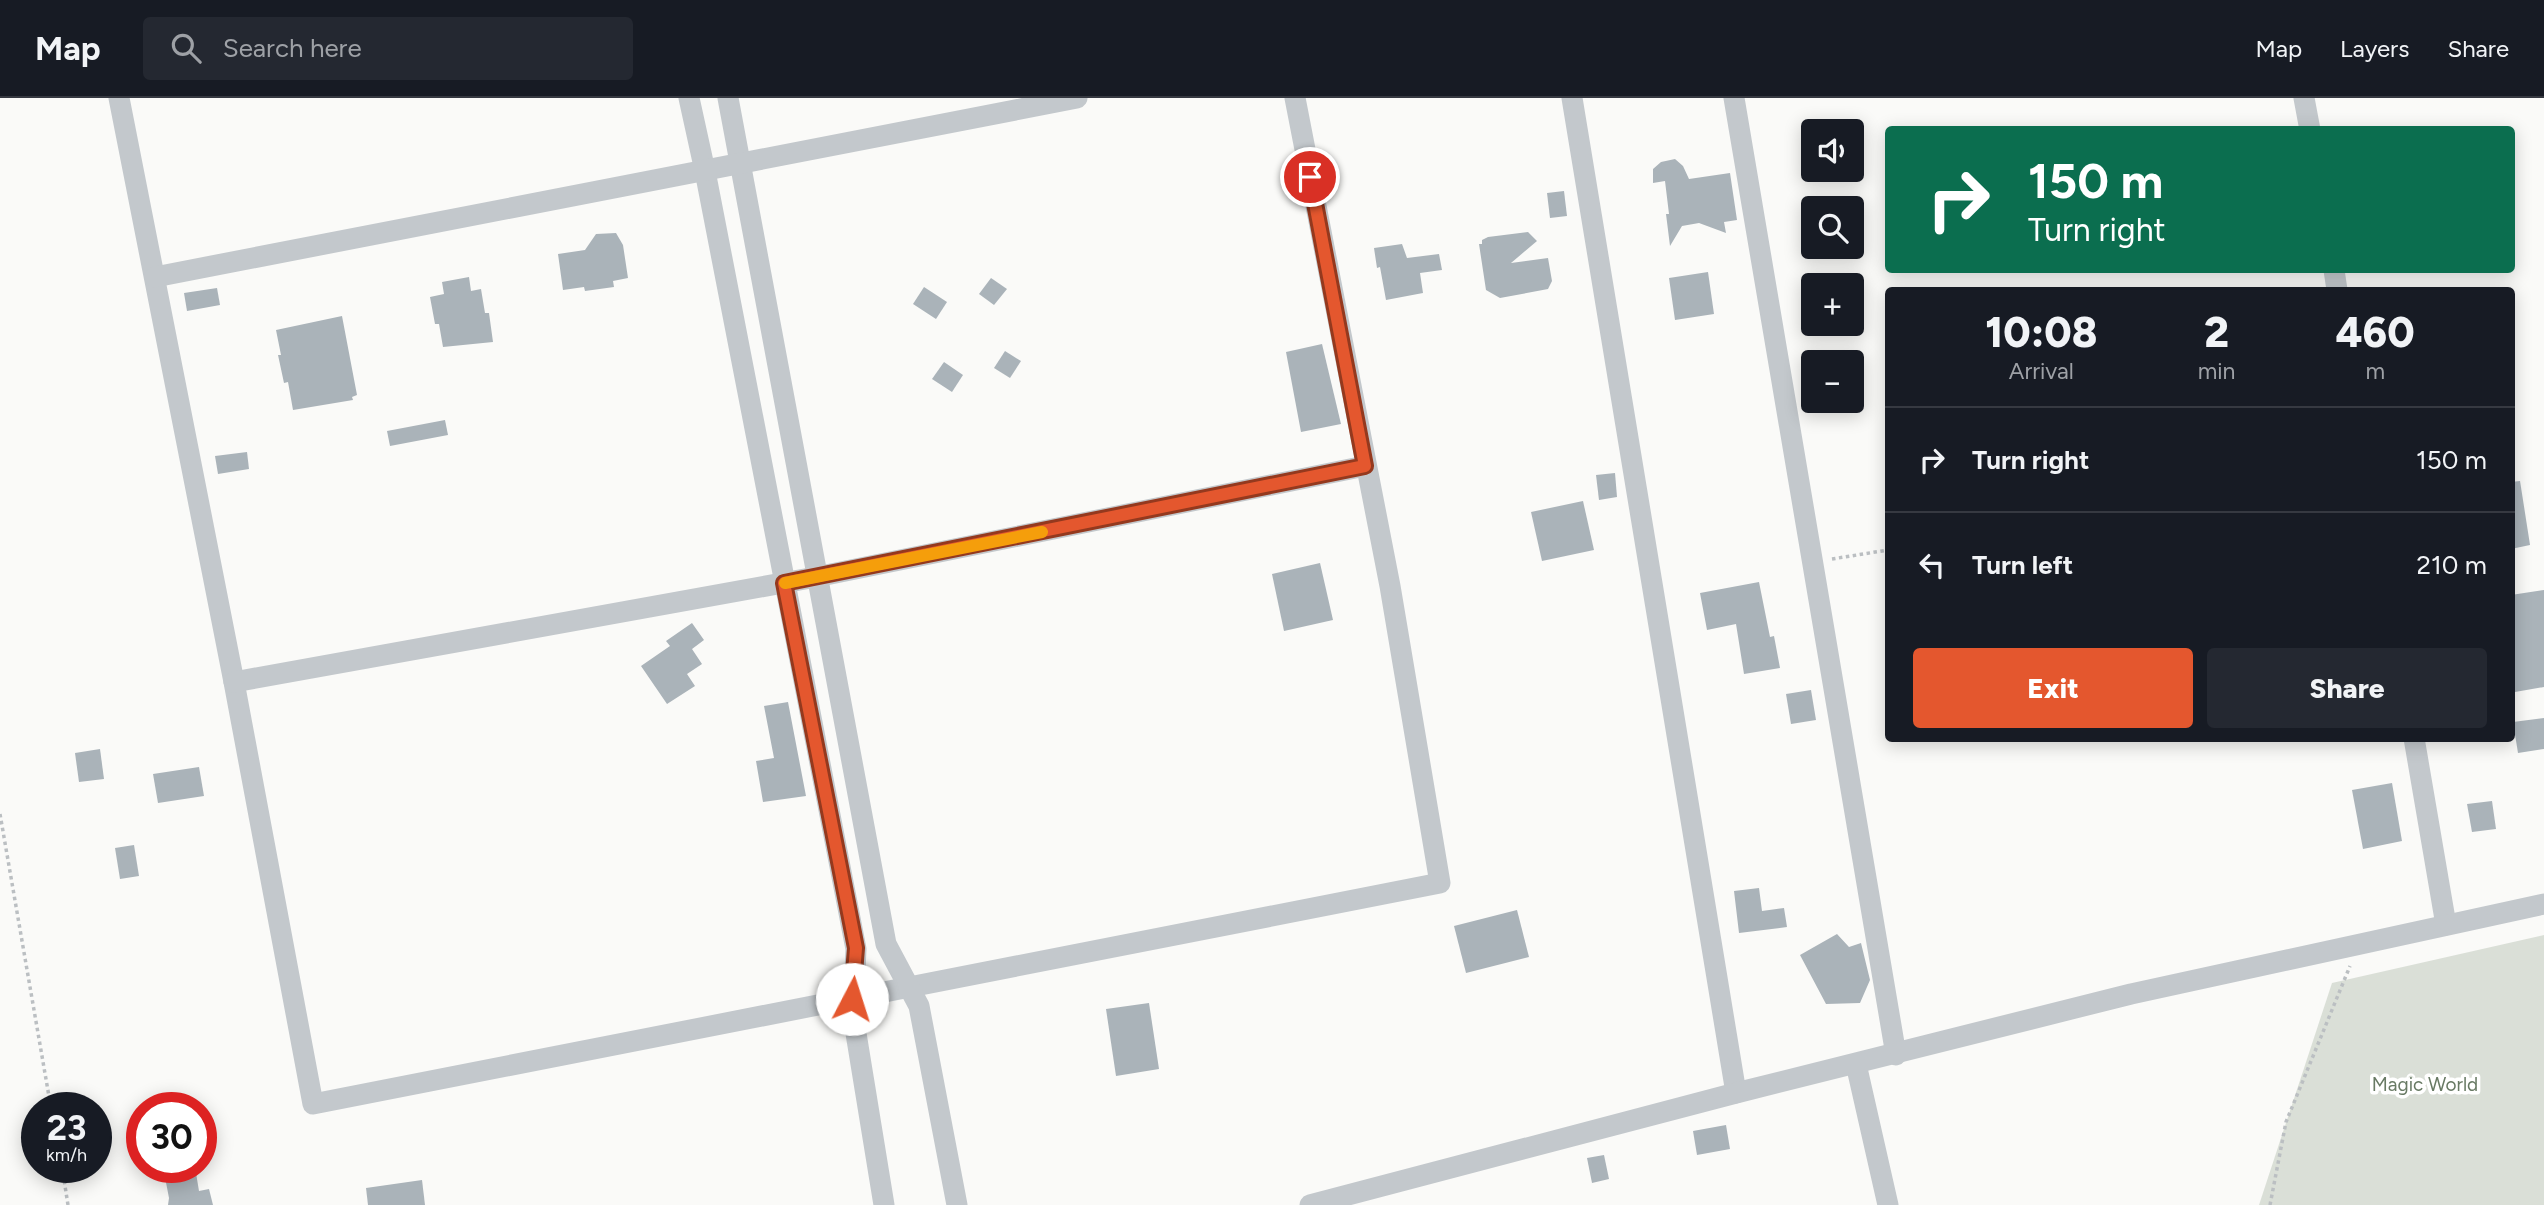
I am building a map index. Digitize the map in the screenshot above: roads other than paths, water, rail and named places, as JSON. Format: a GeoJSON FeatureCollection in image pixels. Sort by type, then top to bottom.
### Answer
{"type":"FeatureCollection","features":[{"type":"Feature","properties":{"kind":"street"},"geometry":{"type":"LineString","coordinates":[[119,98],[234,682],[313,1104],[912,989],[1440,883],[1390,586],[1294,98]]}},
{"type":"Feature","properties":{"kind":"street"},"geometry":{"type":"LineString","coordinates":[[689,98],[856,948],[853,1016],[884,1205]]}},
{"type":"Feature","properties":{"kind":"street"},"geometry":{"type":"LineString","coordinates":[[728,98],[886,944],[919,1006],[957,1205]]}},
{"type":"Feature","properties":{"kind":"street"},"geometry":{"type":"LineString","coordinates":[[155,277],[1077,98]]}},
{"type":"Feature","properties":{"kind":"street"},"geometry":{"type":"LineString","coordinates":[[1572,98],[1737,1093]]}},
{"type":"Feature","properties":{"kind":"street"},"geometry":{"type":"LineString","coordinates":[[1734,98],[1896,1055]]}},
{"type":"Feature","properties":{"kind":"street"},"geometry":{"type":"LineString","coordinates":[[2304,98],[2309,126]]}},
{"type":"Feature","properties":{"kind":"street"},"geometry":{"type":"LineString","coordinates":[[234,682],[817,578],[1365,466]]}},
{"type":"Feature","properties":{"kind":"street"},"geometry":{"type":"LineString","coordinates":[[2415,742],[2446,925]]}},
{"type":"Feature","properties":{"kind":"street"},"geometry":{"type":"LineString","coordinates":[[1324,1203],[1737,1093],[2131,994],[2544,904]]}},
{"type":"Feature","properties":{"kind":"street"},"geometry":{"type":"LineString","coordinates":[[1856,1064],[1888,1205]]}},
{"type":"Feature","properties":{"kind":"park label","name":"Magic World"},"geometry":{"type":"Point","coordinates":[2425,1084]}}]}
